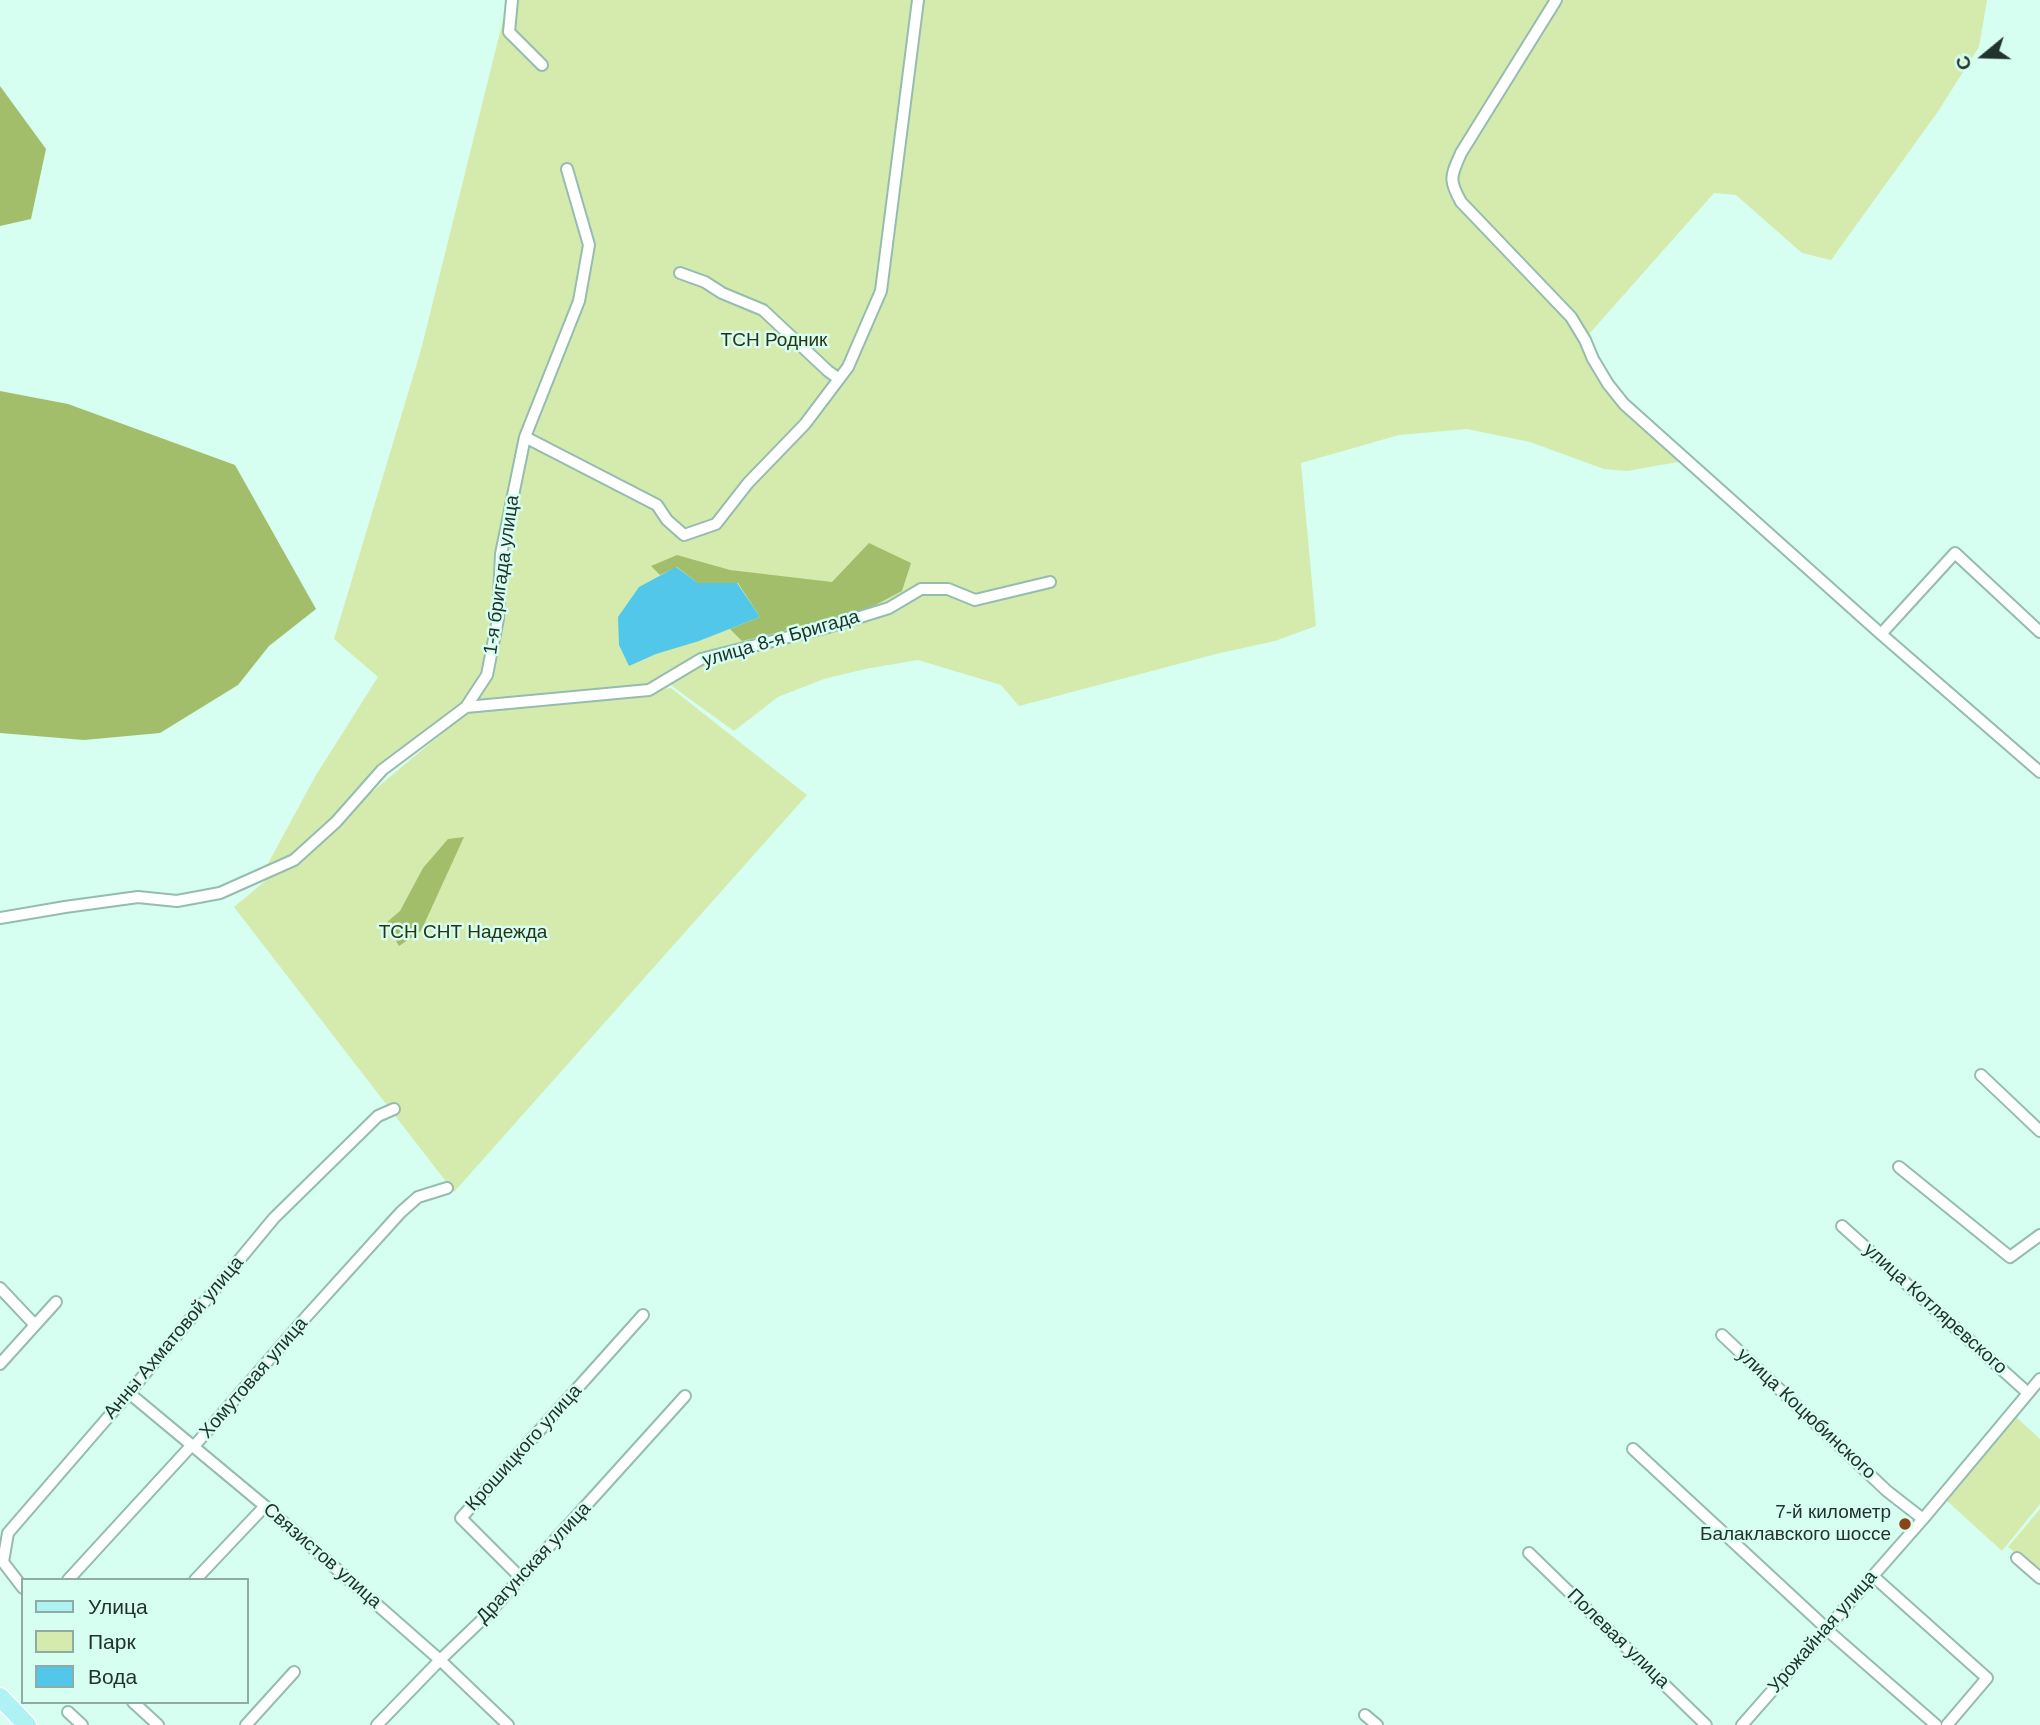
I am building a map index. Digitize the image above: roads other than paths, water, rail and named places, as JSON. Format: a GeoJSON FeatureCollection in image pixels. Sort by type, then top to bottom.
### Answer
{"type":"FeatureCollection","features":[{"type":"Feature","properties":{"kind":"main road"},"geometry":{"type":"LineString","coordinates":[[0,1696],[27,1725]]}},
{"type":"Feature","properties":{"kind":"street"},"geometry":{"type":"LineString","coordinates":[[512,0],[509,32],[542,65]]}},
{"type":"Feature","properties":{"kind":"street"},"geometry":{"type":"LineString","coordinates":[[524,437],[657,505],[667,520],[684,535],[716,524],[748,483],[805,424],[848,367],[881,290],[918,0]]}},
{"type":"Feature","properties":{"kind":"street"},"geometry":{"type":"LineString","coordinates":[[1556,0],[1461,153],[1452,175],[1452,187],[1461,202],[1571,317],[1608,384],[1624,404],[2040,772]]}},
{"type":"Feature","properties":{"kind":"street","name":"1-я бригада улица"},"geometry":{"type":"LineString","coordinates":[[466,707],[487,675],[498,619],[501,554],[524,437],[579,301],[589,244],[567,169]]}},
{"type":"Feature","properties":{"kind":"street"},"geometry":{"type":"LineString","coordinates":[[681,273],[763,310],[839,379]]}},
{"type":"Feature","properties":{"kind":"street"},"geometry":{"type":"LineString","coordinates":[[1881,634],[1955,553],[2040,632]]}},
{"type":"Feature","properties":{"kind":"street","name":"улица 8-я Бригада"},"geometry":{"type":"LineString","coordinates":[[466,707],[649,690],[701,659],[877,612],[921,589],[948,589],[975,600],[1050,582]]}},
{"type":"Feature","properties":{"kind":"street"},"geometry":{"type":"LineString","coordinates":[[0,918],[138,897],[177,901],[220,893],[294,860],[335,822],[382,770],[466,707]]}},
{"type":"Feature","properties":{"kind":"street"},"geometry":{"type":"LineString","coordinates":[[1981,1075],[2040,1131]]}},
{"type":"Feature","properties":{"kind":"street","name":"Анны Ахматовой улица"},"geometry":{"type":"LineString","coordinates":[[21,1585],[2,1560],[8,1533],[129,1394],[274,1218],[379,1116],[394,1109]]}},
{"type":"Feature","properties":{"kind":"street"},"geometry":{"type":"LineString","coordinates":[[1899,1167],[2010,1257],[2040,1235]]}},
{"type":"Feature","properties":{"kind":"street","name":"Хомутовая улица"},"geometry":{"type":"LineString","coordinates":[[70,1578],[191,1446],[197,1444],[401,1212],[418,1197],[447,1188]]}},
{"type":"Feature","properties":{"kind":"street","name":"улица Котляревского"},"geometry":{"type":"LineString","coordinates":[[1842,1226],[2028,1393]]}},
{"type":"Feature","properties":{"kind":"street"},"geometry":{"type":"LineString","coordinates":[[0,1288],[36,1325]]}},
{"type":"Feature","properties":{"kind":"street"},"geometry":{"type":"LineString","coordinates":[[0,1364],[56,1302]]}},
{"type":"Feature","properties":{"kind":"street","name":"Крошицкого улица"},"geometry":{"type":"LineString","coordinates":[[521,1578],[461,1518],[643,1315]]}},
{"type":"Feature","properties":{"kind":"street","name":"улица Коцюбинского"},"geometry":{"type":"LineString","coordinates":[[1722,1335],[1887,1491],[1923,1519]]}},
{"type":"Feature","properties":{"kind":"street","name":"Урожайная улица"},"geometry":{"type":"LineString","coordinates":[[1742,1725],[1923,1519],[2040,1379]]}},
{"type":"Feature","properties":{"kind":"street","name":"Связистов улица"},"geometry":{"type":"LineString","coordinates":[[129,1394],[265,1506],[440,1660],[509,1725]]}},
{"type":"Feature","properties":{"kind":"street","name":"Драгунская улица"},"geometry":{"type":"LineString","coordinates":[[377,1725],[488,1614],[685,1396]]}},
{"type":"Feature","properties":{"kind":"street"},"geometry":{"type":"LineString","coordinates":[[1633,1449],[1826,1628],[1936,1725]]}},
{"type":"Feature","properties":{"kind":"street"},"geometry":{"type":"LineString","coordinates":[[197,1578],[265,1506]]}},
{"type":"Feature","properties":{"kind":"street","name":"Полевая улица"},"geometry":{"type":"LineString","coordinates":[[1529,1553],[1706,1725]]}},
{"type":"Feature","properties":{"kind":"street"},"geometry":{"type":"LineString","coordinates":[[2017,1558],[2040,1577]]}},
{"type":"Feature","properties":{"kind":"street"},"geometry":{"type":"LineString","coordinates":[[1873,1576],[1987,1678],[1947,1725]]}},
{"type":"Feature","properties":{"kind":"street"},"geometry":{"type":"LineString","coordinates":[[246,1725],[294,1672]]}},
{"type":"Feature","properties":{"kind":"street"},"geometry":{"type":"LineString","coordinates":[[135,1704],[158,1725]]}},
{"type":"Feature","properties":{"kind":"street"},"geometry":{"type":"LineString","coordinates":[[67,1707],[82,1725]]}},
{"type":"Feature","properties":{"kind":"street"},"geometry":{"type":"LineString","coordinates":[[1365,1715],[1377,1725]]}},
{"type":"Feature","properties":{"kind":"water"},"geometry":{"type":"Polygon","coordinates":[[[676,567],[698,583],[737,583],[760,617],[629,666],[619,645],[618,617],[639,587],[676,567]]]}},
{"type":"Feature","properties":{"kind":"place","name":"7-й километр Балаклавского шоссе"},"geometry":{"type":"Point","coordinates":[1905,1524]}},
{"type":"Feature","properties":{"kind":"park label","name":"ТСН Родник"},"geometry":{"type":"Point","coordinates":[774,341]}},
{"type":"Feature","properties":{"kind":"park label","name":"ТСН СНТ Надежда"},"geometry":{"type":"Point","coordinates":[463,933]}}]}
